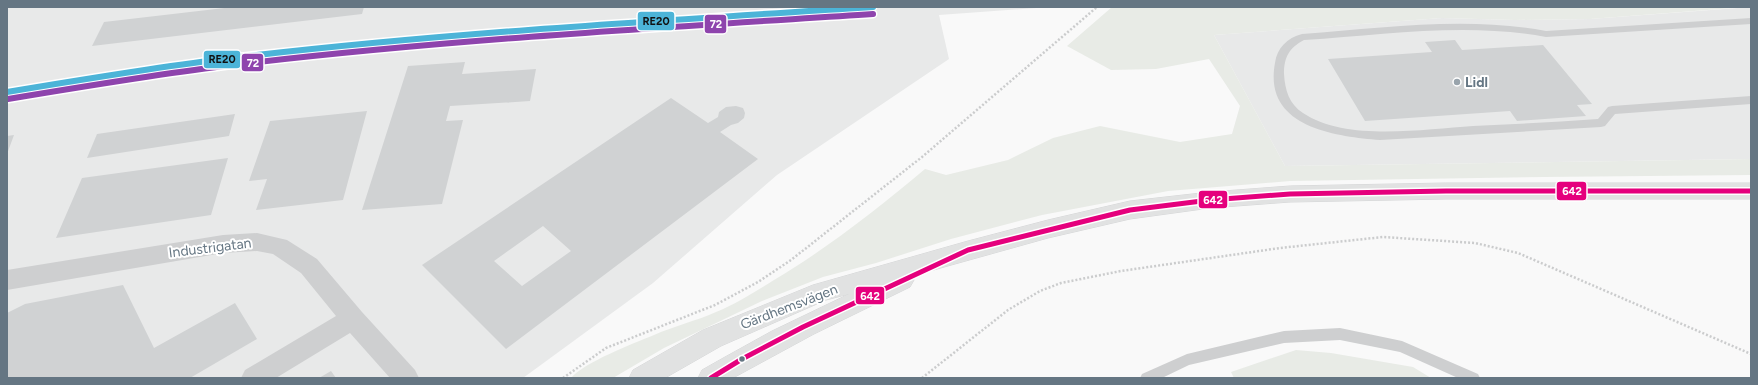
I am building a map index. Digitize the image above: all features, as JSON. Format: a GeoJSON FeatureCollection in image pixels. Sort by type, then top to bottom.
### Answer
{"type":"FeatureCollection","features":[{"type":"Feature","properties":{"kind":"main road","name":"Gärdhemsvägen"},"geometry":{"type":"LineString","coordinates":[[642,378],[712,338],[820,292],[968,250],[1048,229],[1130,210],[1224,199],[1290,194],[1751,191]]}},
{"type":"Feature","properties":{"kind":"main road","name":"Gärdhemsvägen"},"geometry":{"type":"LineString","coordinates":[[711,378],[742,359],[803,327],[968,250]]}},
{"type":"Feature","properties":{"kind":"street","name":"Industrigatan"},"geometry":{"type":"LineString","coordinates":[[7,280],[223,244],[256,242],[279,246],[309,266],[353,319],[406,378]]}},
{"type":"Feature","properties":{"kind":"street"},"geometry":{"type":"LineString","coordinates":[[254,378],[353,319]]}},
{"type":"Feature","properties":{"kind":"lane"},"geometry":{"type":"LineString","coordinates":[[1751,21],[1546,34],[1519,30],[1462,26],[1302,37],[1286,47],[1279,66],[1278,84],[1285,101],[1298,116],[1317,125],[1347,133],[1380,136],[1601,123],[1612,110],[1751,100]]}},
{"type":"Feature","properties":{"kind":"lane"},"geometry":{"type":"LineString","coordinates":[[1147,378],[1187,360],[1284,337],[1340,334],[1402,347],[1473,378]]}},
{"type":"Feature","properties":{"kind":"path"},"geometry":{"type":"LineString","coordinates":[[563,378],[606,348],[715,305],[758,282],[791,260],[922,157],[1060,37],[1097,7]]}},
{"type":"Feature","properties":{"kind":"path"},"geometry":{"type":"LineString","coordinates":[[922,378],[1008,310],[1040,291],[1061,283],[1121,271],[1280,248],[1383,237],[1475,243],[1518,253],[1751,354]]}},
{"type":"Feature","properties":{"kind":"shaded area"},"geometry":{"type":"Polygon","coordinates":[[[7,7],[1050,7],[939,15],[949,59],[777,175],[653,283],[523,378],[7,378],[7,7]]]}},
{"type":"Feature","properties":{"kind":"shaded area"},"geometry":{"type":"Polygon","coordinates":[[[1112,7],[1746,7],[1590,19],[1515,20],[1442,18],[1214,35],[1285,166],[1751,159],[1751,175],[1290,181],[1168,191],[1042,215],[951,239],[876,263],[823,277],[762,301],[664,348],[613,378],[571,378],[577,372],[597,360],[634,343],[716,312],[753,293],[814,255],[925,169],[946,175],[1008,160],[1053,138],[1100,126],[1180,142],[1232,134],[1240,106],[1209,59],[1156,69],[1111,70],[1067,46],[1112,7]]]}},
{"type":"Feature","properties":{"kind":"shaded area"},"geometry":{"type":"Polygon","coordinates":[[[1751,7],[1751,159],[1285,166],[1214,35],[1442,18],[1515,20],[1590,19],[1751,7]]]}},
{"type":"Feature","properties":{"kind":"shaded area"},"geometry":{"type":"Polygon","coordinates":[[[1296,350],[1331,353],[1413,367],[1431,378],[1234,378],[1231,372],[1296,350]]]}},
{"type":"Feature","properties":{"kind":"building"},"geometry":{"type":"Polygon","coordinates":[[[233,7],[364,7],[362,14],[92,46],[104,22],[233,7]]]}},
{"type":"Feature","properties":{"kind":"building","name":"Lidl"},"geometry":{"type":"Polygon","coordinates":[[[1455,40],[1462,50],[1543,45],[1592,104],[1577,105],[1586,116],[1517,121],[1510,111],[1365,121],[1328,59],[1432,52],[1425,42],[1455,40]]]}},
{"type":"Feature","properties":{"kind":"building"},"geometry":{"type":"Polygon","coordinates":[[[465,62],[462,74],[536,69],[530,101],[450,106],[446,121],[463,120],[442,204],[362,210],[408,66],[465,62]]]}},
{"type":"Feature","properties":{"kind":"building"},"geometry":{"type":"Polygon","coordinates":[[[671,98],[708,123],[718,117],[719,112],[726,107],[736,106],[743,108],[745,113],[744,118],[738,123],[731,125],[720,132],[758,159],[506,349],[422,265],[671,98]],[[543,226],[494,261],[522,286],[571,251],[543,226]]]}},
{"type":"Feature","properties":{"kind":"building"},"geometry":{"type":"Polygon","coordinates":[[[367,111],[343,200],[256,210],[267,179],[249,181],[270,121],[367,111]]]}},
{"type":"Feature","properties":{"kind":"building"},"geometry":{"type":"Polygon","coordinates":[[[235,114],[229,136],[87,158],[97,134],[235,114]]]}},
{"type":"Feature","properties":{"kind":"building"},"geometry":{"type":"Polygon","coordinates":[[[14,135],[7,154],[7,136],[14,135]]]}},
{"type":"Feature","properties":{"kind":"building"},"geometry":{"type":"Polygon","coordinates":[[[228,158],[211,215],[56,238],[82,178],[228,158]]]}},
{"type":"Feature","properties":{"kind":"building"},"geometry":{"type":"Polygon","coordinates":[[[123,285],[154,348],[235,303],[257,339],[190,378],[7,378],[7,313],[25,304],[123,285]]]}},
{"type":"Feature","properties":{"kind":"building"},"geometry":{"type":"Polygon","coordinates":[[[331,371],[336,378],[319,378],[331,371]]]}},
{"type":"Feature","properties":{"kind":"transit line","name":"RE20"},"geometry":{"type":"LineString","coordinates":[[7,92],[115,74],[223,59],[385,42],[548,28],[873,7]]}},
{"type":"Feature","properties":{"kind":"transit line","name":"72"},"geometry":{"type":"LineString","coordinates":[[8,99],[116,81],[224,66],[386,49],[630,30],[873,14]]}},
{"type":"Feature","properties":{"kind":"transit line","name":"642"},"geometry":{"type":"LineString","coordinates":[[711,378],[742,359],[803,327],[968,250],[1130,210],[1210,200],[1290,194],[1446,191],[1751,191]]}},
{"type":"Feature","properties":{"kind":"place","name":"Lidl"},"geometry":{"type":"Point","coordinates":[1457,82]}}]}
